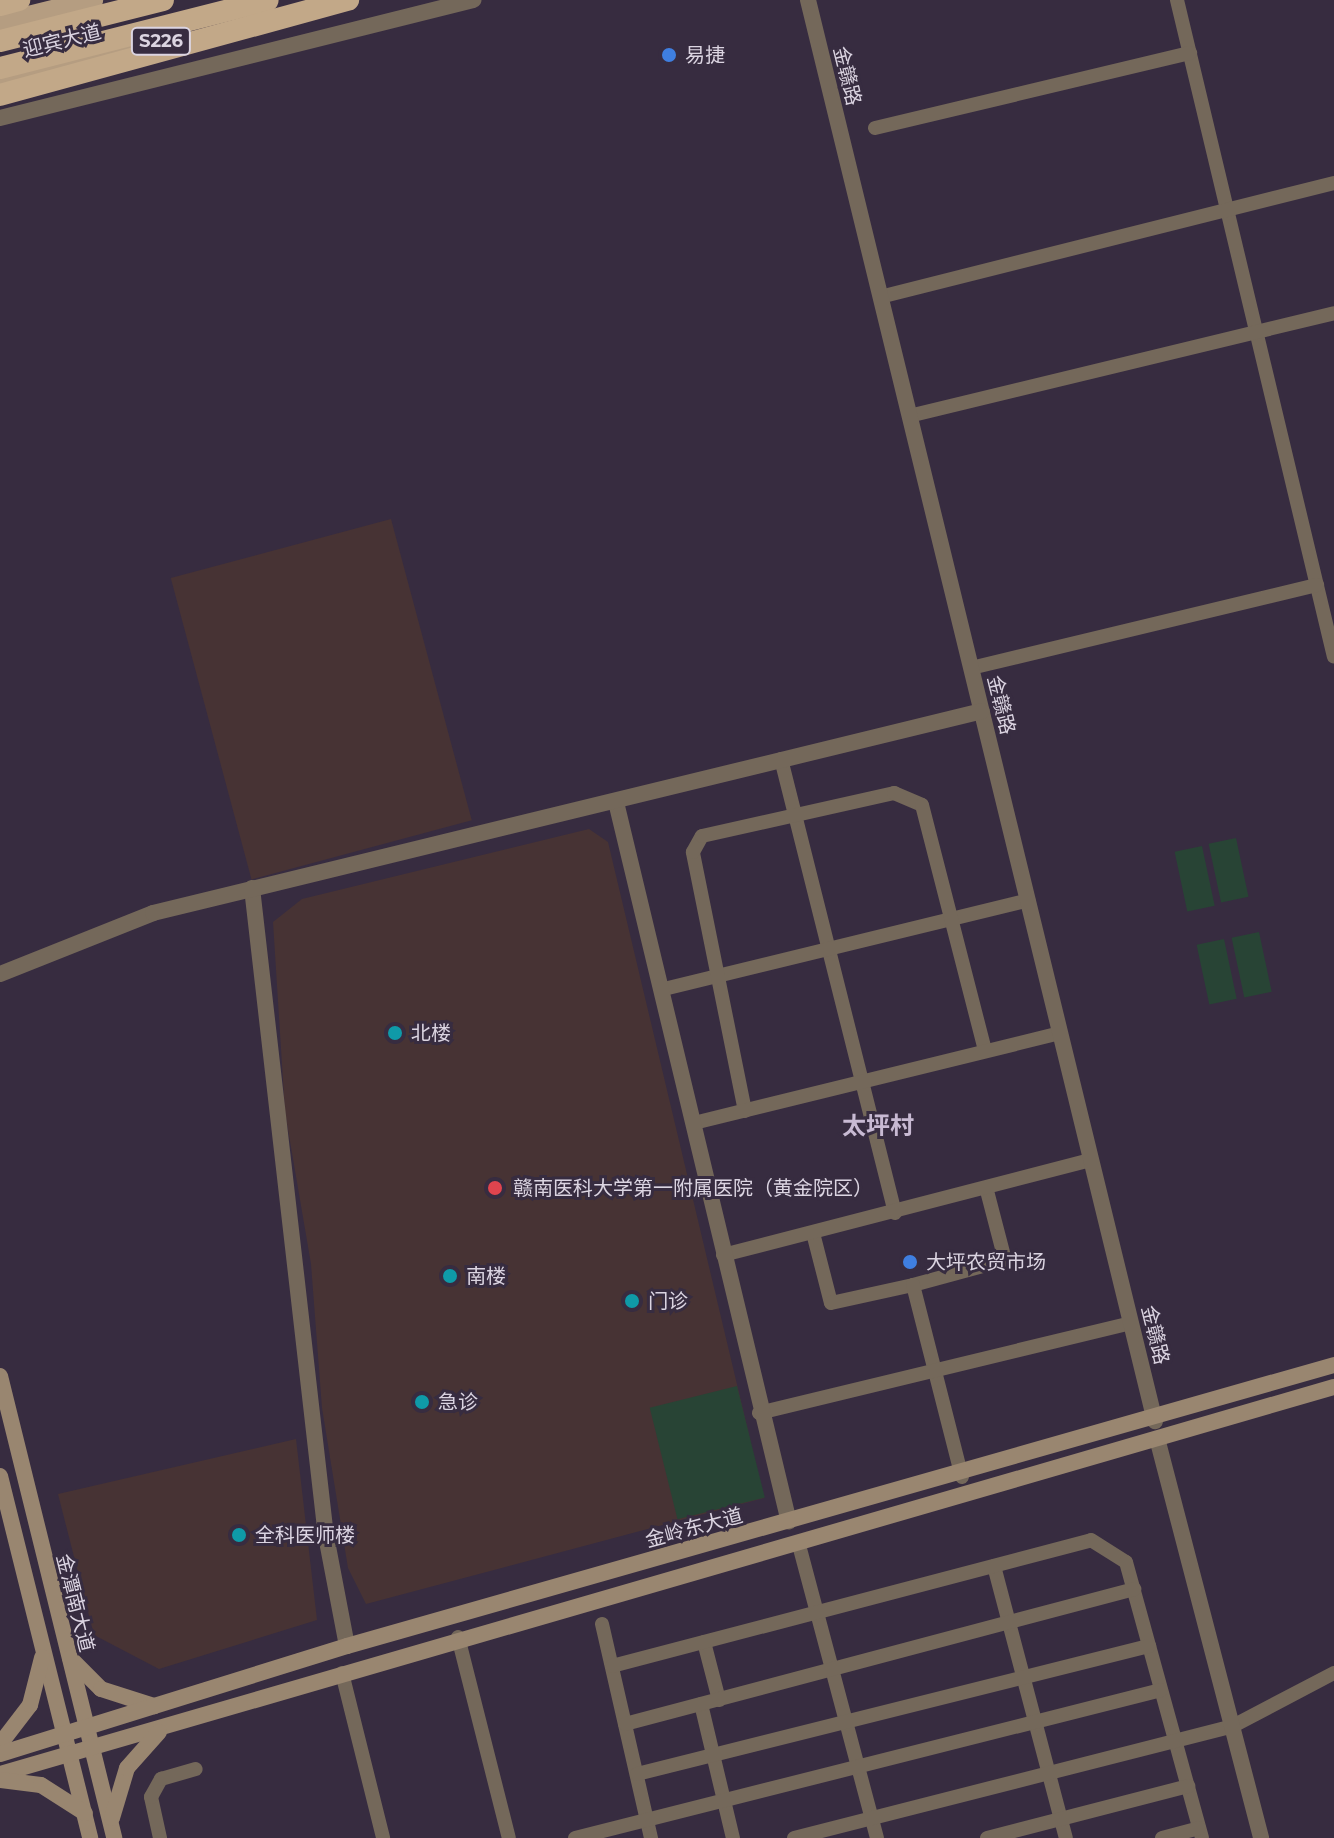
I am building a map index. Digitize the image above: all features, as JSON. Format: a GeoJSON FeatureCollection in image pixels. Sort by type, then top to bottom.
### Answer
{"type":"FeatureCollection","features":[{"type":"Feature","properties":{"kind":"highway"},"geometry":{"type":"LineString","coordinates":[[0,5],[19,0]]}},
{"type":"Feature","properties":{"kind":"highway"},"geometry":{"type":"LineString","coordinates":[[0,41],[163,0]]}},
{"type":"Feature","properties":{"kind":"highway"},"geometry":{"type":"LineString","coordinates":[[0,68],[268,0]]}},
{"type":"Feature","properties":{"kind":"highway"},"geometry":{"type":"LineString","coordinates":[[0,95],[348,0]]}},
{"type":"Feature","properties":{"kind":"main road","name":"迎宾大道"},"geometry":{"type":"LineString","coordinates":[[0,23],[93,0]]}},
{"type":"Feature","properties":{"kind":"main road","name":"迎宾大道"},"geometry":{"type":"LineString","coordinates":[[0,81],[322,0]]}},
{"type":"Feature","properties":{"kind":"main road","name":"金岭东大道"},"geometry":{"type":"LineString","coordinates":[[0,1754],[163,1706],[347,1646],[789,1522],[962,1477],[1334,1365]]}},
{"type":"Feature","properties":{"kind":"main road","name":"金潭南大道"},"geometry":{"type":"LineString","coordinates":[[0,1376],[84,1729],[113,1835]]}},
{"type":"Feature","properties":{"kind":"main road"},"geometry":{"type":"LineString","coordinates":[[0,1777],[458,1637],[799,1545],[1158,1442],[1334,1387]]}},
{"type":"Feature","properties":{"kind":"main road","name":"金潭南大道"},"geometry":{"type":"LineString","coordinates":[[0,1476],[72,1755],[90,1838]]}},
{"type":"Feature","properties":{"kind":"main road"},"geometry":{"type":"LineString","coordinates":[[63,1640],[73,1664],[101,1689],[163,1706]]}},
{"type":"Feature","properties":{"kind":"main road"},"geometry":{"type":"LineString","coordinates":[[0,1744],[30,1705],[42,1644]]}},
{"type":"Feature","properties":{"kind":"main road"},"geometry":{"type":"LineString","coordinates":[[262,1675],[269,1696]]}},
{"type":"Feature","properties":{"kind":"main road"},"geometry":{"type":"LineString","coordinates":[[113,1835],[121,1779],[162,1729]]}},
{"type":"Feature","properties":{"kind":"main road"},"geometry":{"type":"LineString","coordinates":[[0,1777],[41,1785],[85,1813]]}},
{"type":"Feature","properties":{"kind":"street"},"geometry":{"type":"LineString","coordinates":[[0,118],[474,0]]}},
{"type":"Feature","properties":{"kind":"street","name":"金赣路"},"geometry":{"type":"LineString","coordinates":[[808,0],[1155,1421]]}},
{"type":"Feature","properties":{"kind":"street"},"geometry":{"type":"LineString","coordinates":[[1177,0],[1334,657]]}},
{"type":"Feature","properties":{"kind":"street"},"geometry":{"type":"LineString","coordinates":[[875,128],[1190,53]]}},
{"type":"Feature","properties":{"kind":"street"},"geometry":{"type":"LineString","coordinates":[[880,297],[1334,183]]}},
{"type":"Feature","properties":{"kind":"street"},"geometry":{"type":"LineString","coordinates":[[909,416],[1334,313]]}},
{"type":"Feature","properties":{"kind":"street"},"geometry":{"type":"LineString","coordinates":[[971,668],[1317,585]]}},
{"type":"Feature","properties":{"kind":"street"},"geometry":{"type":"LineString","coordinates":[[0,974],[153,913],[982,711]]}},
{"type":"Feature","properties":{"kind":"street"},"geometry":{"type":"LineString","coordinates":[[781,759],[895,1213]]}},
{"type":"Feature","properties":{"kind":"street"},"geometry":{"type":"LineString","coordinates":[[745,1111],[693,852],[702,836],[795,818],[894,793],[922,805],[985,1050]]}},
{"type":"Feature","properties":{"kind":"street"},"geometry":{"type":"LineString","coordinates":[[616,802],[664,989],[759,1413],[789,1522]]}},
{"type":"Feature","properties":{"kind":"street"},"geometry":{"type":"LineString","coordinates":[[252,888],[326,1536],[347,1646]]}},
{"type":"Feature","properties":{"kind":"street"},"geometry":{"type":"LineString","coordinates":[[664,989],[1028,900]]}},
{"type":"Feature","properties":{"kind":"street"},"geometry":{"type":"LineString","coordinates":[[694,1123],[1060,1033]]}},
{"type":"Feature","properties":{"kind":"street"},"geometry":{"type":"LineString","coordinates":[[723,1255],[987,1191],[1091,1160]]}},
{"type":"Feature","properties":{"kind":"street"},"geometry":{"type":"LineString","coordinates":[[813,1233],[831,1303],[913,1285],[1005,1260],[987,1191]]}},
{"type":"Feature","properties":{"kind":"street"},"geometry":{"type":"LineString","coordinates":[[913,1285],[962,1477]]}},
{"type":"Feature","properties":{"kind":"street"},"geometry":{"type":"LineString","coordinates":[[759,1413],[1131,1323]]}},
{"type":"Feature","properties":{"kind":"street"},"geometry":{"type":"LineString","coordinates":[[1158,1442],[1261,1838]]}},
{"type":"Feature","properties":{"kind":"street"},"geometry":{"type":"LineString","coordinates":[[612,1666],[1091,1540],[1126,1562],[1201,1833],[1162,1838]]}},
{"type":"Feature","properties":{"kind":"street"},"geometry":{"type":"LineString","coordinates":[[799,1545],[877,1838]]}},
{"type":"Feature","properties":{"kind":"street"},"geometry":{"type":"LineString","coordinates":[[994,1566],[1066,1838]]}},
{"type":"Feature","properties":{"kind":"street"},"geometry":{"type":"LineString","coordinates":[[625,1724],[1134,1589]]}},
{"type":"Feature","properties":{"kind":"street"},"geometry":{"type":"LineString","coordinates":[[602,1624],[651,1838]]}},
{"type":"Feature","properties":{"kind":"street"},"geometry":{"type":"LineString","coordinates":[[458,1637],[509,1838]]}},
{"type":"Feature","properties":{"kind":"street"},"geometry":{"type":"LineString","coordinates":[[704,1642],[719,1700]]}},
{"type":"Feature","properties":{"kind":"street"},"geometry":{"type":"LineString","coordinates":[[637,1774],[1149,1646]]}},
{"type":"Feature","properties":{"kind":"street"},"geometry":{"type":"LineString","coordinates":[[342,1673],[383,1838]]}},
{"type":"Feature","properties":{"kind":"street"},"geometry":{"type":"LineString","coordinates":[[794,1838],[1231,1727],[1334,1673]]}},
{"type":"Feature","properties":{"kind":"street"},"geometry":{"type":"LineString","coordinates":[[575,1838],[1161,1690]]}},
{"type":"Feature","properties":{"kind":"street"},"geometry":{"type":"LineString","coordinates":[[701,1704],[733,1838]]}},
{"type":"Feature","properties":{"kind":"street"},"geometry":{"type":"LineString","coordinates":[[160,1838],[151,1797],[161,1779],[196,1769]]}},
{"type":"Feature","properties":{"kind":"street"},"geometry":{"type":"LineString","coordinates":[[987,1838],[1188,1786]]}},
{"type":"Feature","properties":{"kind":"shaded area"},"geometry":{"type":"Polygon","coordinates":[[[391,519],[472,820],[252,879],[171,578],[391,519]]]}},
{"type":"Feature","properties":{"kind":"shaded area","name":"赣南医科大学第一附属医院（黄金院区）"},"geometry":{"type":"Polygon","coordinates":[[[589,829],[608,842],[764,1498],[366,1604],[348,1568],[322,1408],[311,1264],[285,1112],[273,922],[302,899],[589,829]]]}},
{"type":"Feature","properties":{"kind":"shaded area"},"geometry":{"type":"Polygon","coordinates":[[[296,1439],[317,1620],[159,1669],[94,1635],[58,1494],[296,1439]]]}},
{"type":"Feature","properties":{"kind":"green space"},"geometry":{"type":"Polygon","coordinates":[[[1236,838],[1248,897],[1221,903],[1209,844],[1236,838]]]}},
{"type":"Feature","properties":{"kind":"green space"},"geometry":{"type":"Polygon","coordinates":[[[1202,846],[1215,906],[1187,911],[1175,852],[1202,846]]]}},
{"type":"Feature","properties":{"kind":"green space"},"geometry":{"type":"Polygon","coordinates":[[[1259,932],[1272,992],[1244,997],[1232,938],[1259,932]]]}},
{"type":"Feature","properties":{"kind":"green space"},"geometry":{"type":"Polygon","coordinates":[[[1224,939],[1237,999],[1209,1004],[1197,945],[1224,939]]]}},
{"type":"Feature","properties":{"kind":"green space"},"geometry":{"type":"Polygon","coordinates":[[[737,1386],[765,1498],[677,1519],[650,1408],[737,1386]]]}},
{"type":"Feature","properties":{"kind":"place","name":"易捷"},"geometry":{"type":"Point","coordinates":[669,55]}},
{"type":"Feature","properties":{"kind":"place","name":"北楼"},"geometry":{"type":"Point","coordinates":[395,1033]}},
{"type":"Feature","properties":{"kind":"place","name":"赣南医科大学第一附属医院（黄金院区）"},"geometry":{"type":"Point","coordinates":[495,1188]}},
{"type":"Feature","properties":{"kind":"place","name":"大坪农贸市场"},"geometry":{"type":"Point","coordinates":[910,1262]}},
{"type":"Feature","properties":{"kind":"place","name":"南楼"},"geometry":{"type":"Point","coordinates":[450,1276]}},
{"type":"Feature","properties":{"kind":"place","name":"门诊"},"geometry":{"type":"Point","coordinates":[632,1301]}},
{"type":"Feature","properties":{"kind":"place","name":"急诊"},"geometry":{"type":"Point","coordinates":[422,1402]}},
{"type":"Feature","properties":{"kind":"place","name":"全科医师楼"},"geometry":{"type":"Point","coordinates":[239,1535]}},
{"type":"Feature","properties":{"kind":"district","name":"太坪村"},"geometry":{"type":"Point","coordinates":[878,1126]}}]}
